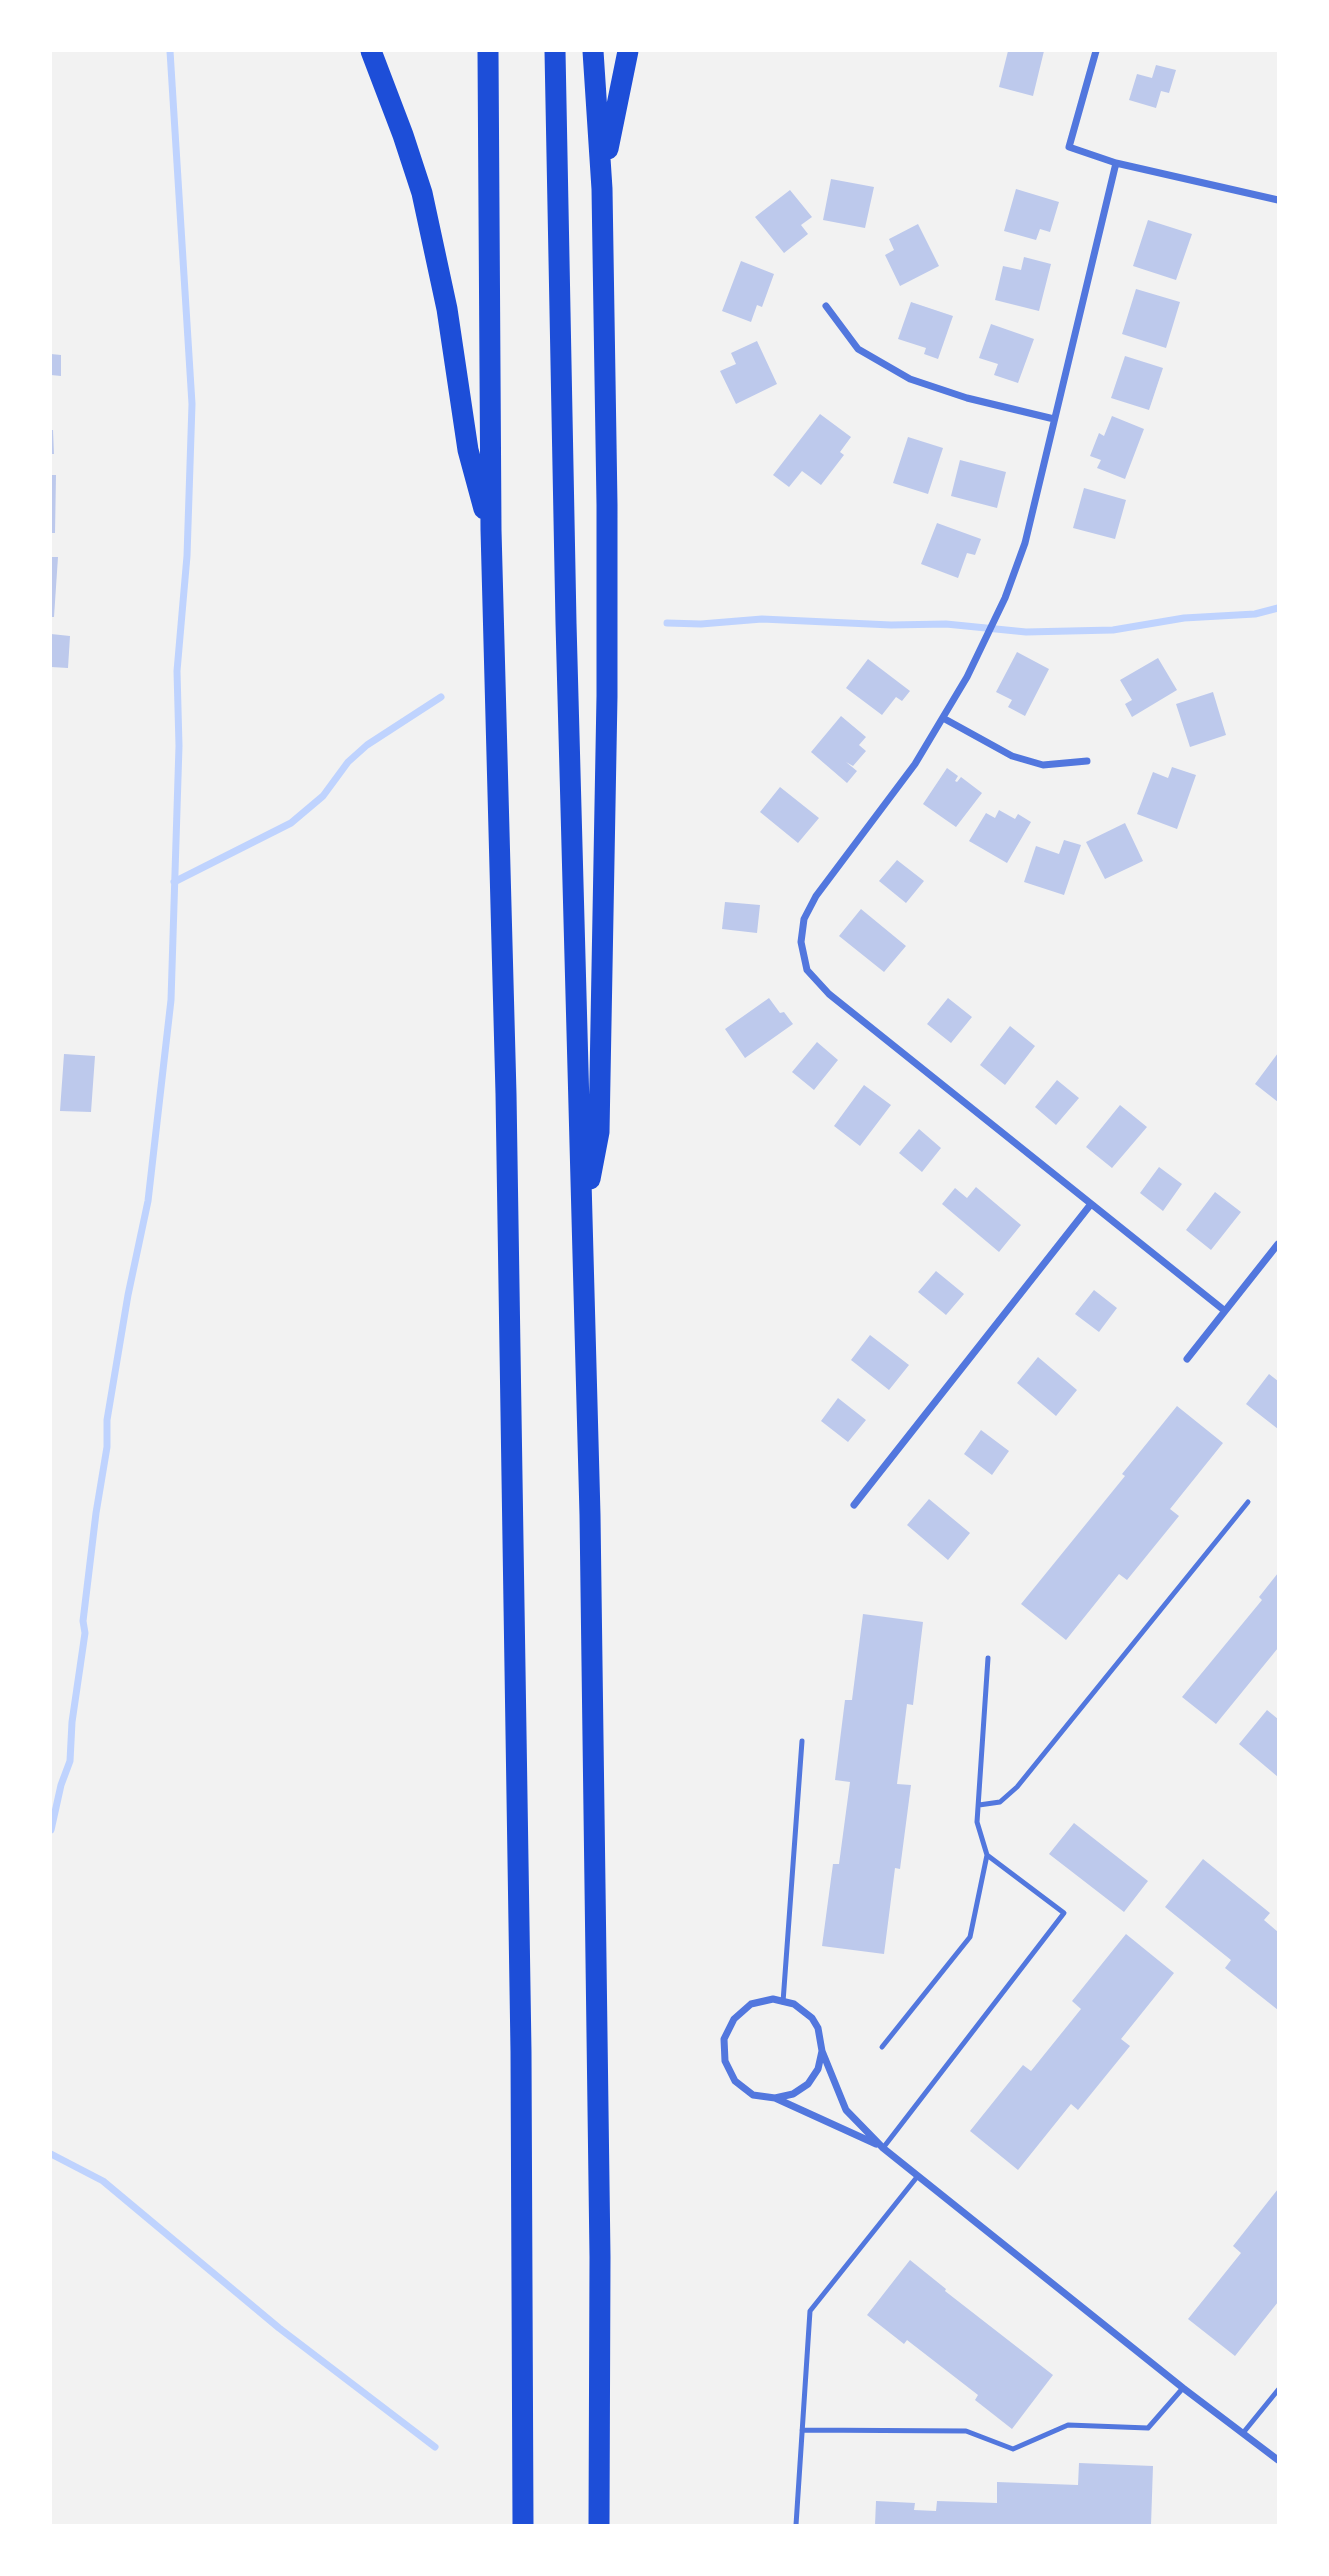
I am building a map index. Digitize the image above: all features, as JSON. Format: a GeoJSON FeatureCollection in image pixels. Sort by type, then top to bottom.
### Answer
{"type":"FeatureCollection","features":[{"type":"Feature","properties":{"kind":"highway"},"geometry":{"type":"LineString","coordinates":[[371,51],[422,193],[447,309],[468,450],[491,530]]}},
{"type":"Feature","properties":{"kind":"highway"},"geometry":{"type":"LineString","coordinates":[[488,51],[491,530],[506,1122],[524,2258],[523,2525]]}},
{"type":"Feature","properties":{"kind":"highway"},"geometry":{"type":"LineString","coordinates":[[555,51],[565,609],[590,1515],[600,2230],[599,2525]]}},
{"type":"Feature","properties":{"kind":"highway"},"geometry":{"type":"LineString","coordinates":[[583,1212],[599,1132],[607,696],[602,189],[593,51]]}},
{"type":"Feature","properties":{"kind":"highway"},"geometry":{"type":"LineString","coordinates":[[602,189],[614,113],[628,51]]}},
{"type":"Feature","properties":{"kind":"street"},"geometry":{"type":"LineString","coordinates":[[1096,51],[1069,147],[1116,163],[1278,200]]}},
{"type":"Feature","properties":{"kind":"street"},"geometry":{"type":"LineString","coordinates":[[1116,163],[1025,542],[1005,598],[967,677],[915,764],[816,896],[804,919],[801,942],[807,970],[829,995],[1225,1311]]}},
{"type":"Feature","properties":{"kind":"street"},"geometry":{"type":"LineString","coordinates":[[826,306],[858,349],[910,379],[967,398],[1054,419]]}},
{"type":"Feature","properties":{"kind":"street"},"geometry":{"type":"LineString","coordinates":[[943,718],[1012,756],[1043,765],[1087,761]]}},
{"type":"Feature","properties":{"kind":"street"},"geometry":{"type":"LineString","coordinates":[[854,1505],[1091,1204]]}},
{"type":"Feature","properties":{"kind":"street"},"geometry":{"type":"LineString","coordinates":[[1186,1359],[1278,1244]]}},
{"type":"Feature","properties":{"kind":"street"},"geometry":{"type":"LineString","coordinates":[[883,2148],[775,2098],[753,2095],[735,2081],[725,2061],[724,2039],[734,2018],[751,2004],[773,1999],[794,2004],[811,2018],[818,2028],[822,2051],[846,2110],[883,2148],[1183,2388],[1278,2460]]}},
{"type":"Feature","properties":{"kind":"street"},"geometry":{"type":"LineString","coordinates":[[775,2098],[793,2094],[808,2084],[818,2069],[822,2051]]}},
{"type":"Feature","properties":{"kind":"lane"},"geometry":{"type":"LineString","coordinates":[[979,1805],[1000,1802],[1017,1787],[1248,1502]]}},
{"type":"Feature","properties":{"kind":"lane"},"geometry":{"type":"LineString","coordinates":[[882,2047],[970,1937],[987,1856],[977,1822],[988,1658]]}},
{"type":"Feature","properties":{"kind":"lane"},"geometry":{"type":"LineString","coordinates":[[783,2002],[802,1741]]}},
{"type":"Feature","properties":{"kind":"lane"},"geometry":{"type":"LineString","coordinates":[[883,2148],[1064,1913],[987,1856]]}},
{"type":"Feature","properties":{"kind":"lane"},"geometry":{"type":"LineString","coordinates":[[796,2525],[810,2311],[917,2177]]}},
{"type":"Feature","properties":{"kind":"lane"},"geometry":{"type":"LineString","coordinates":[[802,2430],[966,2431],[1013,2449],[1068,2425],[1148,2428],[1183,2388]]}},
{"type":"Feature","properties":{"kind":"lane"},"geometry":{"type":"LineString","coordinates":[[1243,2433],[1278,2390]]}},
{"type":"Feature","properties":{"kind":"building"},"geometry":{"type":"Polygon","coordinates":[[[1008,51],[1044,51],[1033,96],[999,87],[1008,51]]]}},
{"type":"Feature","properties":{"kind":"building"},"geometry":{"type":"Polygon","coordinates":[[[1156,65],[1176,70],[1169,93],[1161,91],[1156,108],[1129,100],[1137,74],[1152,78],[1156,65]]]}},
{"type":"Feature","properties":{"kind":"building"},"geometry":{"type":"Polygon","coordinates":[[[831,179],[874,187],[865,228],[823,220],[831,179]]]}},
{"type":"Feature","properties":{"kind":"building"},"geometry":{"type":"Polygon","coordinates":[[[1016,189],[1059,202],[1050,232],[1040,229],[1036,240],[1004,231],[1016,189]]]}},
{"type":"Feature","properties":{"kind":"building"},"geometry":{"type":"Polygon","coordinates":[[[790,190],[812,217],[801,225],[808,234],[784,253],[755,217],[790,190]]]}},
{"type":"Feature","properties":{"kind":"building"},"geometry":{"type":"Polygon","coordinates":[[[1148,220],[1192,234],[1176,280],[1133,266],[1148,220]]]}},
{"type":"Feature","properties":{"kind":"building"},"geometry":{"type":"Polygon","coordinates":[[[918,224],[939,266],[900,286],[885,255],[894,250],[889,239],[918,224]]]}},
{"type":"Feature","properties":{"kind":"building"},"geometry":{"type":"Polygon","coordinates":[[[1024,257],[1051,264],[1039,311],[995,300],[1003,266],[1021,270],[1024,257]]]}},
{"type":"Feature","properties":{"kind":"building"},"geometry":{"type":"Polygon","coordinates":[[[741,261],[774,274],[762,307],[757,305],[751,322],[722,311],[741,261]]]}},
{"type":"Feature","properties":{"kind":"building"},"geometry":{"type":"Polygon","coordinates":[[[1136,289],[1180,302],[1166,348],[1122,334],[1136,289]]]}},
{"type":"Feature","properties":{"kind":"building"},"geometry":{"type":"Polygon","coordinates":[[[911,302],[953,316],[938,359],[924,354],[926,348],[898,339],[911,302]]]}},
{"type":"Feature","properties":{"kind":"building"},"geometry":{"type":"Polygon","coordinates":[[[991,324],[1034,339],[1018,383],[994,375],[998,364],[979,358],[991,324]]]}},
{"type":"Feature","properties":{"kind":"building"},"geometry":{"type":"Polygon","coordinates":[[[757,341],[777,384],[736,404],[720,371],[736,364],[731,353],[757,341]]]}},
{"type":"Feature","properties":{"kind":"building"},"geometry":{"type":"Polygon","coordinates":[[[51,354],[61,355],[61,376],[51,375],[51,354]]]}},
{"type":"Feature","properties":{"kind":"building"},"geometry":{"type":"Polygon","coordinates":[[[1125,356],[1163,368],[1149,410],[1111,398],[1125,356]]]}},
{"type":"Feature","properties":{"kind":"building"},"geometry":{"type":"Polygon","coordinates":[[[820,414],[851,437],[840,452],[844,455],[821,485],[802,471],[789,487],[773,475],[820,414]]]}},
{"type":"Feature","properties":{"kind":"building"},"geometry":{"type":"Polygon","coordinates":[[[1112,416],[1144,429],[1125,479],[1097,468],[1101,460],[1090,456],[1099,433],[1104,436],[1112,416]]]}},
{"type":"Feature","properties":{"kind":"building"},"geometry":{"type":"Polygon","coordinates":[[[53,430],[54,454],[51,454],[53,430]]]}},
{"type":"Feature","properties":{"kind":"building"},"geometry":{"type":"Polygon","coordinates":[[[908,437],[943,448],[928,494],[893,483],[908,437]]]}},
{"type":"Feature","properties":{"kind":"building"},"geometry":{"type":"Polygon","coordinates":[[[960,460],[1006,472],[997,508],[951,496],[960,460]]]}},
{"type":"Feature","properties":{"kind":"building"},"geometry":{"type":"Polygon","coordinates":[[[51,475],[56,475],[55,533],[51,533],[51,475]]]}},
{"type":"Feature","properties":{"kind":"building"},"geometry":{"type":"Polygon","coordinates":[[[1084,488],[1126,500],[1115,539],[1073,528],[1084,488]]]}},
{"type":"Feature","properties":{"kind":"building"},"geometry":{"type":"Polygon","coordinates":[[[937,523],[981,539],[975,555],[967,553],[958,578],[921,564],[937,523]]]}},
{"type":"Feature","properties":{"kind":"building"},"geometry":{"type":"Polygon","coordinates":[[[51,557],[58,557],[54,617],[51,617],[51,557]]]}},
{"type":"Feature","properties":{"kind":"building"},"geometry":{"type":"Polygon","coordinates":[[[51,634],[70,636],[68,668],[51,667],[51,634]]]}},
{"type":"Feature","properties":{"kind":"building"},"geometry":{"type":"Polygon","coordinates":[[[1017,652],[1049,669],[1025,716],[1008,707],[1012,700],[996,692],[1017,652]]]}},
{"type":"Feature","properties":{"kind":"building"},"geometry":{"type":"Polygon","coordinates":[[[1158,658],[1177,690],[1132,717],[1125,704],[1132,700],[1120,680],[1158,658]]]}},
{"type":"Feature","properties":{"kind":"building"},"geometry":{"type":"Polygon","coordinates":[[[868,659],[910,691],[902,701],[896,697],[882,715],[846,688],[868,659]]]}},
{"type":"Feature","properties":{"kind":"building"},"geometry":{"type":"Polygon","coordinates":[[[1213,692],[1226,735],[1190,747],[1176,704],[1213,692]]]}},
{"type":"Feature","properties":{"kind":"building"},"geometry":{"type":"Polygon","coordinates":[[[841,716],[866,737],[859,745],[866,751],[853,766],[846,762],[857,771],[847,783],[811,752],[841,716]]]}},
{"type":"Feature","properties":{"kind":"building"},"geometry":{"type":"Polygon","coordinates":[[[1172,767],[1196,775],[1177,829],[1137,814],[1153,772],[1168,778],[1172,767]]]}},
{"type":"Feature","properties":{"kind":"building"},"geometry":{"type":"Polygon","coordinates":[[[947,768],[958,776],[955,781],[961,777],[982,793],[956,827],[923,804],[947,768]]]}},
{"type":"Feature","properties":{"kind":"building"},"geometry":{"type":"Polygon","coordinates":[[[780,787],[819,818],[798,843],[760,812],[780,787]]]}},
{"type":"Feature","properties":{"kind":"building"},"geometry":{"type":"Polygon","coordinates":[[[999,810],[1015,819],[1018,814],[1031,822],[1007,863],[969,841],[986,813],[995,818],[999,810]]]}},
{"type":"Feature","properties":{"kind":"building"},"geometry":{"type":"Polygon","coordinates":[[[1125,823],[1143,861],[1105,879],[1086,842],[1125,823]]]}},
{"type":"Feature","properties":{"kind":"building"},"geometry":{"type":"Polygon","coordinates":[[[1064,840],[1081,845],[1064,895],[1024,882],[1036,846],[1059,854],[1064,840]]]}},
{"type":"Feature","properties":{"kind":"building"},"geometry":{"type":"Polygon","coordinates":[[[897,860],[924,881],[906,903],[879,881],[897,860]]]}},
{"type":"Feature","properties":{"kind":"building"},"geometry":{"type":"Polygon","coordinates":[[[725,902],[760,905],[757,933],[722,929],[725,902]]]}},
{"type":"Feature","properties":{"kind":"building"},"geometry":{"type":"Polygon","coordinates":[[[861,909],[906,946],[884,972],[839,936],[861,909]]]}},
{"type":"Feature","properties":{"kind":"building"},"geometry":{"type":"Polygon","coordinates":[[[769,998],[793,1024],[745,1058],[725,1029],[769,998]]]}},
{"type":"Feature","properties":{"kind":"building"},"geometry":{"type":"Polygon","coordinates":[[[948,998],[972,1017],[951,1043],[927,1024],[948,998]]]}},
{"type":"Feature","properties":{"kind":"building"},"geometry":{"type":"Polygon","coordinates":[[[1010,1026],[1035,1046],[1005,1085],[980,1065],[1010,1026]]]}},
{"type":"Feature","properties":{"kind":"building"},"geometry":{"type":"Polygon","coordinates":[[[817,1042],[838,1060],[814,1090],[792,1072],[817,1042]]]}},
{"type":"Feature","properties":{"kind":"building"},"geometry":{"type":"Polygon","coordinates":[[[1278,1053],[1278,1102],[1255,1084],[1278,1053]]]}},
{"type":"Feature","properties":{"kind":"building"},"geometry":{"type":"Polygon","coordinates":[[[64,1054],[95,1056],[91,1112],[60,1111],[64,1054]]]}},
{"type":"Feature","properties":{"kind":"building"},"geometry":{"type":"Polygon","coordinates":[[[1057,1080],[1079,1098],[1056,1125],[1035,1107],[1057,1080]]]}},
{"type":"Feature","properties":{"kind":"building"},"geometry":{"type":"Polygon","coordinates":[[[864,1085],[891,1105],[860,1146],[834,1126],[864,1085]]]}},
{"type":"Feature","properties":{"kind":"building"},"geometry":{"type":"Polygon","coordinates":[[[1120,1105],[1147,1127],[1112,1168],[1086,1147],[1120,1105]]]}},
{"type":"Feature","properties":{"kind":"building"},"geometry":{"type":"Polygon","coordinates":[[[919,1129],[941,1148],[922,1172],[899,1153],[919,1129]]]}},
{"type":"Feature","properties":{"kind":"building"},"geometry":{"type":"Polygon","coordinates":[[[1159,1167],[1182,1184],[1163,1211],[1140,1193],[1159,1167]]]}},
{"type":"Feature","properties":{"kind":"building"},"geometry":{"type":"Polygon","coordinates":[[[976,1187],[1021,1225],[999,1252],[942,1204],[955,1188],[967,1198],[976,1187]]]}},
{"type":"Feature","properties":{"kind":"building"},"geometry":{"type":"Polygon","coordinates":[[[1215,1192],[1241,1212],[1211,1250],[1186,1230],[1215,1192]]]}},
{"type":"Feature","properties":{"kind":"building"},"geometry":{"type":"Polygon","coordinates":[[[936,1271],[964,1294],[946,1315],[918,1292],[936,1271]]]}},
{"type":"Feature","properties":{"kind":"building"},"geometry":{"type":"Polygon","coordinates":[[[1094,1290],[1117,1308],[1099,1332],[1075,1314],[1094,1290]]]}},
{"type":"Feature","properties":{"kind":"building"},"geometry":{"type":"Polygon","coordinates":[[[870,1335],[909,1365],[889,1390],[851,1360],[870,1335]]]}},
{"type":"Feature","properties":{"kind":"building"},"geometry":{"type":"Polygon","coordinates":[[[1038,1357],[1077,1390],[1056,1416],[1017,1383],[1038,1357]]]}},
{"type":"Feature","properties":{"kind":"building"},"geometry":{"type":"Polygon","coordinates":[[[1269,1374],[1278,1381],[1278,1429],[1246,1404],[1269,1374]]]}},
{"type":"Feature","properties":{"kind":"building"},"geometry":{"type":"Polygon","coordinates":[[[838,1398],[866,1420],[848,1442],[821,1421],[838,1398]]]}},
{"type":"Feature","properties":{"kind":"building"},"geometry":{"type":"Polygon","coordinates":[[[1177,1406],[1223,1443],[1170,1509],[1179,1516],[1127,1580],[1119,1574],[1066,1640],[1021,1604],[1125,1476],[1122,1474],[1177,1406]]]}},
{"type":"Feature","properties":{"kind":"building"},"geometry":{"type":"Polygon","coordinates":[[[981,1430],[1009,1451],[992,1475],[964,1454],[981,1430]]]}},
{"type":"Feature","properties":{"kind":"building"},"geometry":{"type":"Polygon","coordinates":[[[929,1499],[970,1533],[948,1560],[907,1525],[929,1499]]]}},
{"type":"Feature","properties":{"kind":"building"},"geometry":{"type":"Polygon","coordinates":[[[1278,1573],[1278,1648],[1216,1724],[1182,1697],[1262,1600],[1259,1597],[1278,1573]]]}},
{"type":"Feature","properties":{"kind":"building"},"geometry":{"type":"Polygon","coordinates":[[[863,1614],[923,1622],[913,1705],[907,1704],[897,1784],[911,1785],[900,1869],[895,1868],[884,1954],[822,1946],[833,1864],[839,1864],[850,1782],[835,1780],[845,1700],[852,1700],[863,1614]]]}},
{"type":"Feature","properties":{"kind":"building"},"geometry":{"type":"Polygon","coordinates":[[[1267,1710],[1278,1719],[1278,1777],[1239,1744],[1267,1710]]]}},
{"type":"Feature","properties":{"kind":"building"},"geometry":{"type":"Polygon","coordinates":[[[1074,1823],[1148,1881],[1124,1912],[1049,1854],[1074,1823]]]}},
{"type":"Feature","properties":{"kind":"building"},"geometry":{"type":"Polygon","coordinates":[[[1203,1859],[1270,1913],[1264,1920],[1278,1932],[1278,2010],[1225,1968],[1231,1960],[1165,1907],[1203,1859]]]}},
{"type":"Feature","properties":{"kind":"building"},"geometry":{"type":"Polygon","coordinates":[[[1126,1934],[1174,1973],[1121,2039],[1130,2046],[1078,2110],[1071,2104],[1018,2170],[970,2131],[1023,2065],[1031,2071],[1081,2009],[1072,2001],[1126,1934]]]}},
{"type":"Feature","properties":{"kind":"building"},"geometry":{"type":"Polygon","coordinates":[[[1278,2189],[1278,2302],[1235,2356],[1188,2319],[1241,2253],[1233,2246],[1278,2189]]]}},
{"type":"Feature","properties":{"kind":"building"},"geometry":{"type":"Polygon","coordinates":[[[910,2260],[946,2289],[945,2291],[1053,2375],[1012,2429],[975,2400],[978,2395],[907,2340],[904,2344],[867,2315],[910,2260]]]}},
{"type":"Feature","properties":{"kind":"building"},"geometry":{"type":"Polygon","coordinates":[[[1079,2463],[1153,2466],[1151,2525],[875,2525],[876,2501],[915,2503],[914,2510],[936,2511],[937,2501],[997,2503],[997,2482],[1078,2485],[1079,2463]]]}},
{"type":"Feature","properties":{"kind":"waterway"},"geometry":{"type":"LineString","coordinates":[[51,1830],[61,1785],[70,1761],[72,1722],[85,1633],[83,1621],[107,1447],[107,1420],[128,1295],[148,1201],[171,1000],[179,746],[177,671],[187,556],[192,404],[170,51]]}},
{"type":"Feature","properties":{"kind":"waterway"},"geometry":{"type":"LineString","coordinates":[[667,623],[701,624],[762,619],[891,625],[946,624],[1026,632],[1113,630],[1184,618],[1255,614],[1278,608]]}},
{"type":"Feature","properties":{"kind":"waterway"},"geometry":{"type":"LineString","coordinates":[[174,882],[291,823],[323,796],[348,762],[367,745],[441,697]]}},
{"type":"Feature","properties":{"kind":"waterway"},"geometry":{"type":"LineString","coordinates":[[51,2154],[103,2181],[279,2328],[435,2447]]}}]}
